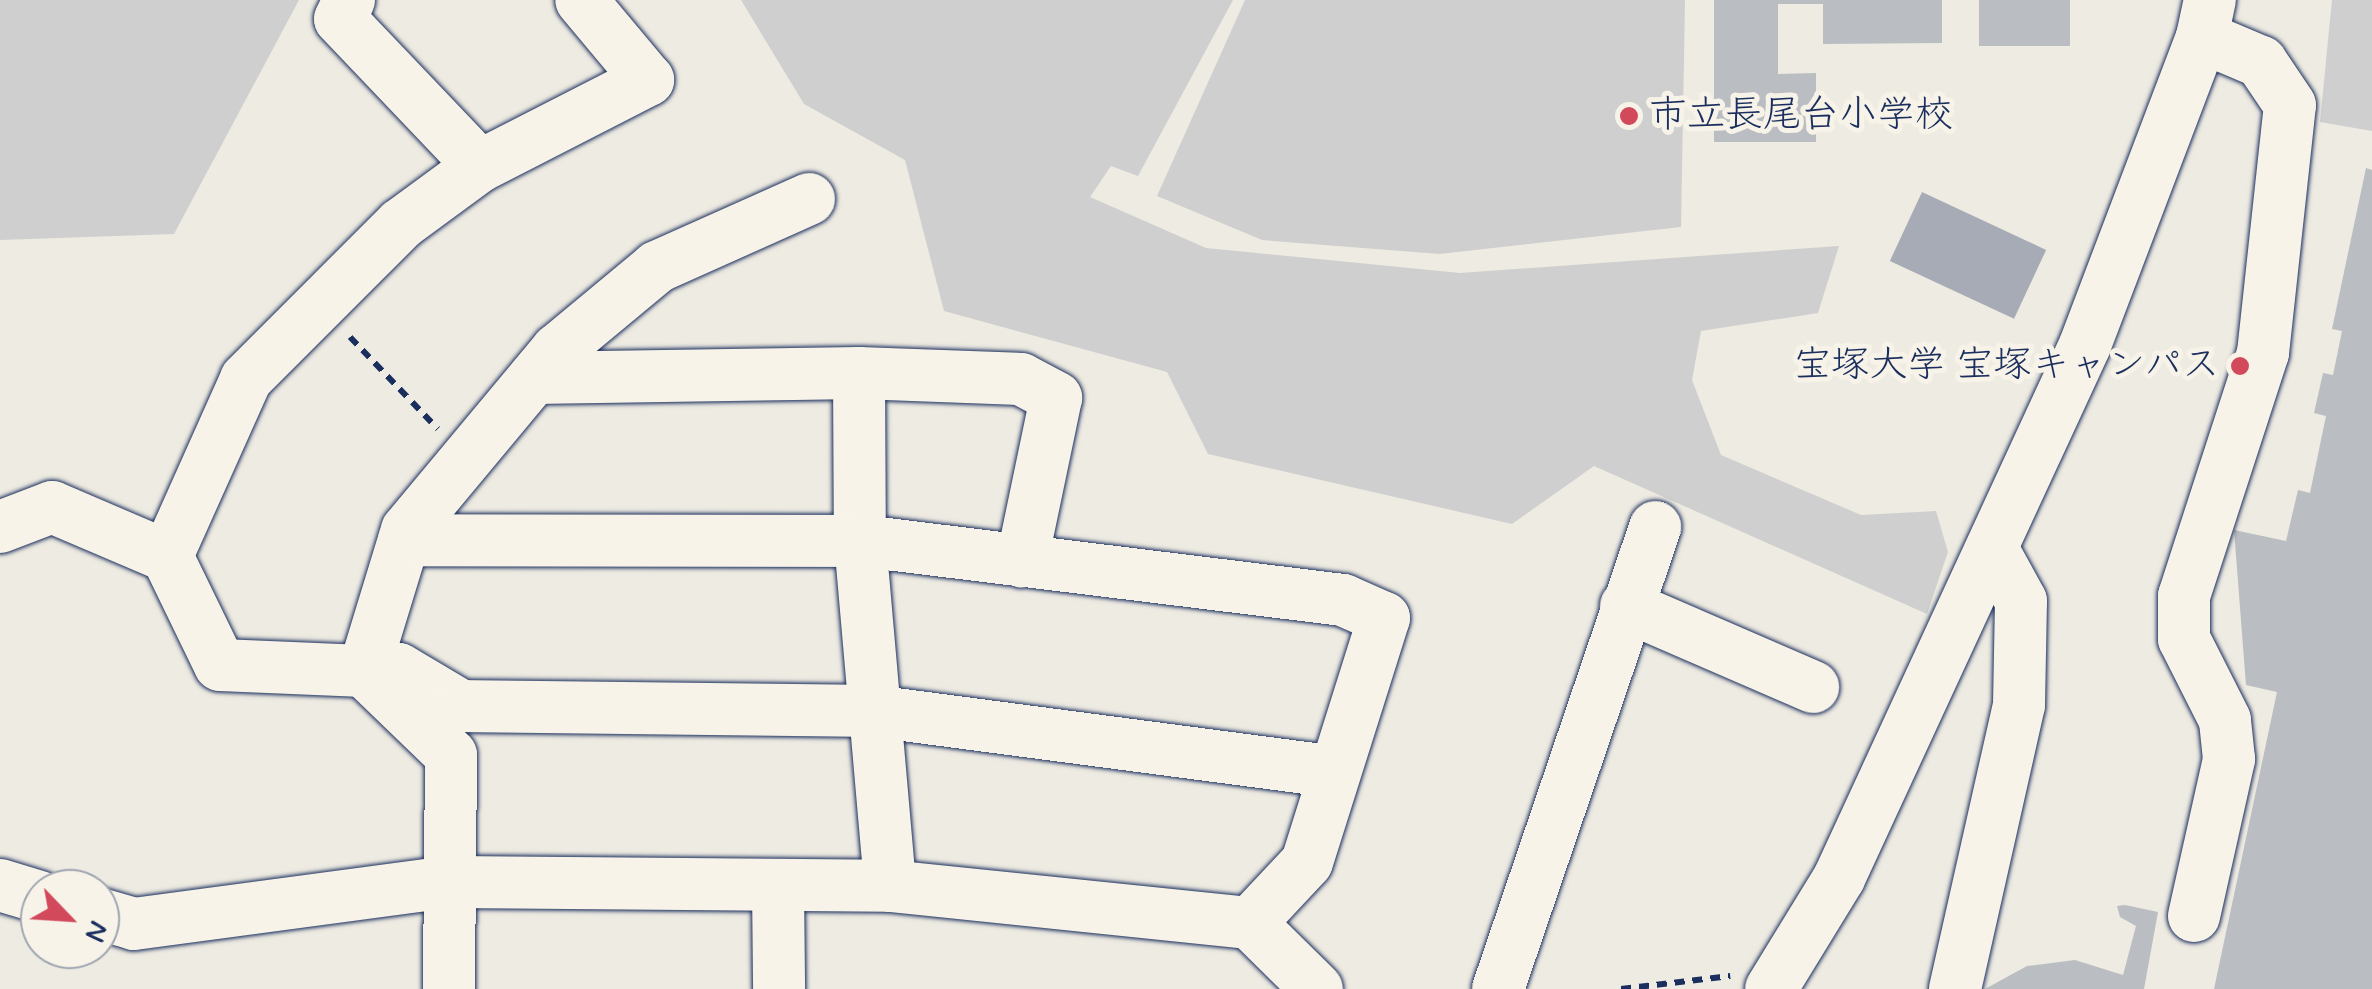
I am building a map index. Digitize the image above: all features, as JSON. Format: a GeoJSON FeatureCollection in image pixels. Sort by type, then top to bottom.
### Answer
{"type":"FeatureCollection","features":[{"type":"Feature","properties":{"kind":"street"},"geometry":{"type":"LineString","coordinates":[[349,0],[340,19],[480,166]]}},
{"type":"Feature","properties":{"kind":"street"},"geometry":{"type":"LineString","coordinates":[[167,556],[246,379],[401,224],[480,166],[648,80],[581,0]]}},
{"type":"Feature","properties":{"kind":"street"},"geometry":{"type":"LineString","coordinates":[[1778,979],[1838,878],[2084,345],[2206,18],[2261,62],[2290,105],[2262,354],[2184,596],[2184,639],[2225,720],[2229,759],[2194,916]]}},
{"type":"Feature","properties":{"kind":"street"},"geometry":{"type":"LineString","coordinates":[[364,672],[404,540],[557,350],[657,267],[809,199]]}},
{"type":"Feature","properties":{"kind":"street"},"geometry":{"type":"LineString","coordinates":[[534,378],[860,374],[1021,379],[1056,398],[1022,561]]}},
{"type":"Feature","properties":{"kind":"street"},"geometry":{"type":"LineString","coordinates":[[860,374],[860,541],[890,886]]}},
{"type":"Feature","properties":{"kind":"street"},"geometry":{"type":"LineString","coordinates":[[0,528],[52,508],[167,556],[220,665],[364,672],[399,669],[461,706],[873,711],[1335,772]]}},
{"type":"Feature","properties":{"kind":"street"},"geometry":{"type":"LineString","coordinates":[[1498,989],[1655,527]]}},
{"type":"Feature","properties":{"kind":"street"},"geometry":{"type":"LineString","coordinates":[[404,540],[860,541],[1342,600],[1384,618],[1307,862],[1250,923]]}},
{"type":"Feature","properties":{"kind":"street"},"geometry":{"type":"LineString","coordinates":[[1955,989],[2019,705],[2021,601],[1992,548]]}},
{"type":"Feature","properties":{"kind":"street"},"geometry":{"type":"LineString","coordinates":[[1626,606],[1813,687]]}},
{"type":"Feature","properties":{"kind":"street"},"geometry":{"type":"LineString","coordinates":[[364,672],[451,755],[449,989]]}},
{"type":"Feature","properties":{"kind":"street"},"geometry":{"type":"LineString","coordinates":[[120,920],[134,924],[450,882],[890,886],[1250,923],[1317,989]]}},
{"type":"Feature","properties":{"kind":"street"},"geometry":{"type":"LineString","coordinates":[[778,885],[779,989]]}},
{"type":"Feature","properties":{"kind":"path"},"geometry":{"type":"LineString","coordinates":[[320,306],[467,458]]}},
{"type":"Feature","properties":{"kind":"path"},"geometry":{"type":"LineString","coordinates":[[1621,989],[1778,979]]}},
{"type":"Feature","properties":{"kind":"shaded area"},"geometry":{"type":"Polygon","coordinates":[[[0,0],[299,0],[174,234],[0,240],[0,0]]]}},
{"type":"Feature","properties":{"kind":"shaded area"},"geometry":{"type":"Polygon","coordinates":[[[741,0],[1233,0],[1138,176],[1111,166],[1090,197],[1206,248],[1460,273],[1839,246],[1818,313],[1701,331],[1692,380],[1721,455],[1861,515],[1936,511],[1948,552],[1927,614],[1594,466],[1512,524],[1208,454],[1167,372],[944,311],[905,160],[804,104],[741,0]]]}},
{"type":"Feature","properties":{"kind":"shaded area"},"geometry":{"type":"Polygon","coordinates":[[[1245,0],[1685,0],[1681,227],[1440,254],[1262,240],[1157,196],[1245,0]]]}},
{"type":"Feature","properties":{"kind":"shaded area"},"geometry":{"type":"Polygon","coordinates":[[[2332,0],[2372,0],[2372,131],[2320,122],[2332,0]]]}},
{"type":"Feature","properties":{"kind":"shaded area"},"geometry":{"type":"Polygon","coordinates":[[[1922,192],[2046,250],[2014,319],[1890,261],[1922,192]]]}},
{"type":"Feature","properties":{"kind":"building"},"geometry":{"type":"Polygon","coordinates":[[[1714,0],[1942,0],[1942,43],[1823,44],[1823,4],[1778,4],[1778,74],[1816,73],[1816,142],[1714,142],[1714,0]]]}},
{"type":"Feature","properties":{"kind":"building"},"geometry":{"type":"Polygon","coordinates":[[[1979,0],[2070,0],[2070,46],[1979,46],[1979,0]]]}},
{"type":"Feature","properties":{"kind":"building"},"geometry":{"type":"Polygon","coordinates":[[[2366,168],[2372,170],[2372,989],[2214,989],[2277,692],[2246,685],[2234,530],[2286,541],[2298,490],[2310,493],[2326,416],[2314,413],[2323,373],[2333,375],[2342,331],[2332,329],[2366,168]]]}},
{"type":"Feature","properties":{"kind":"building"},"geometry":{"type":"Polygon","coordinates":[[[2117,906],[2158,912],[2144,989],[1985,989],[2027,966],[2075,960],[2123,975],[2136,926],[2120,917],[2117,906]]]}},
{"type":"Feature","properties":{"kind":"place","name":"市立長尾台小学校"},"geometry":{"type":"Point","coordinates":[1629,116]}},
{"type":"Feature","properties":{"kind":"place","name":"宝塚大学 宝塚キャンパス"},"geometry":{"type":"Point","coordinates":[2240,366]}}]}
